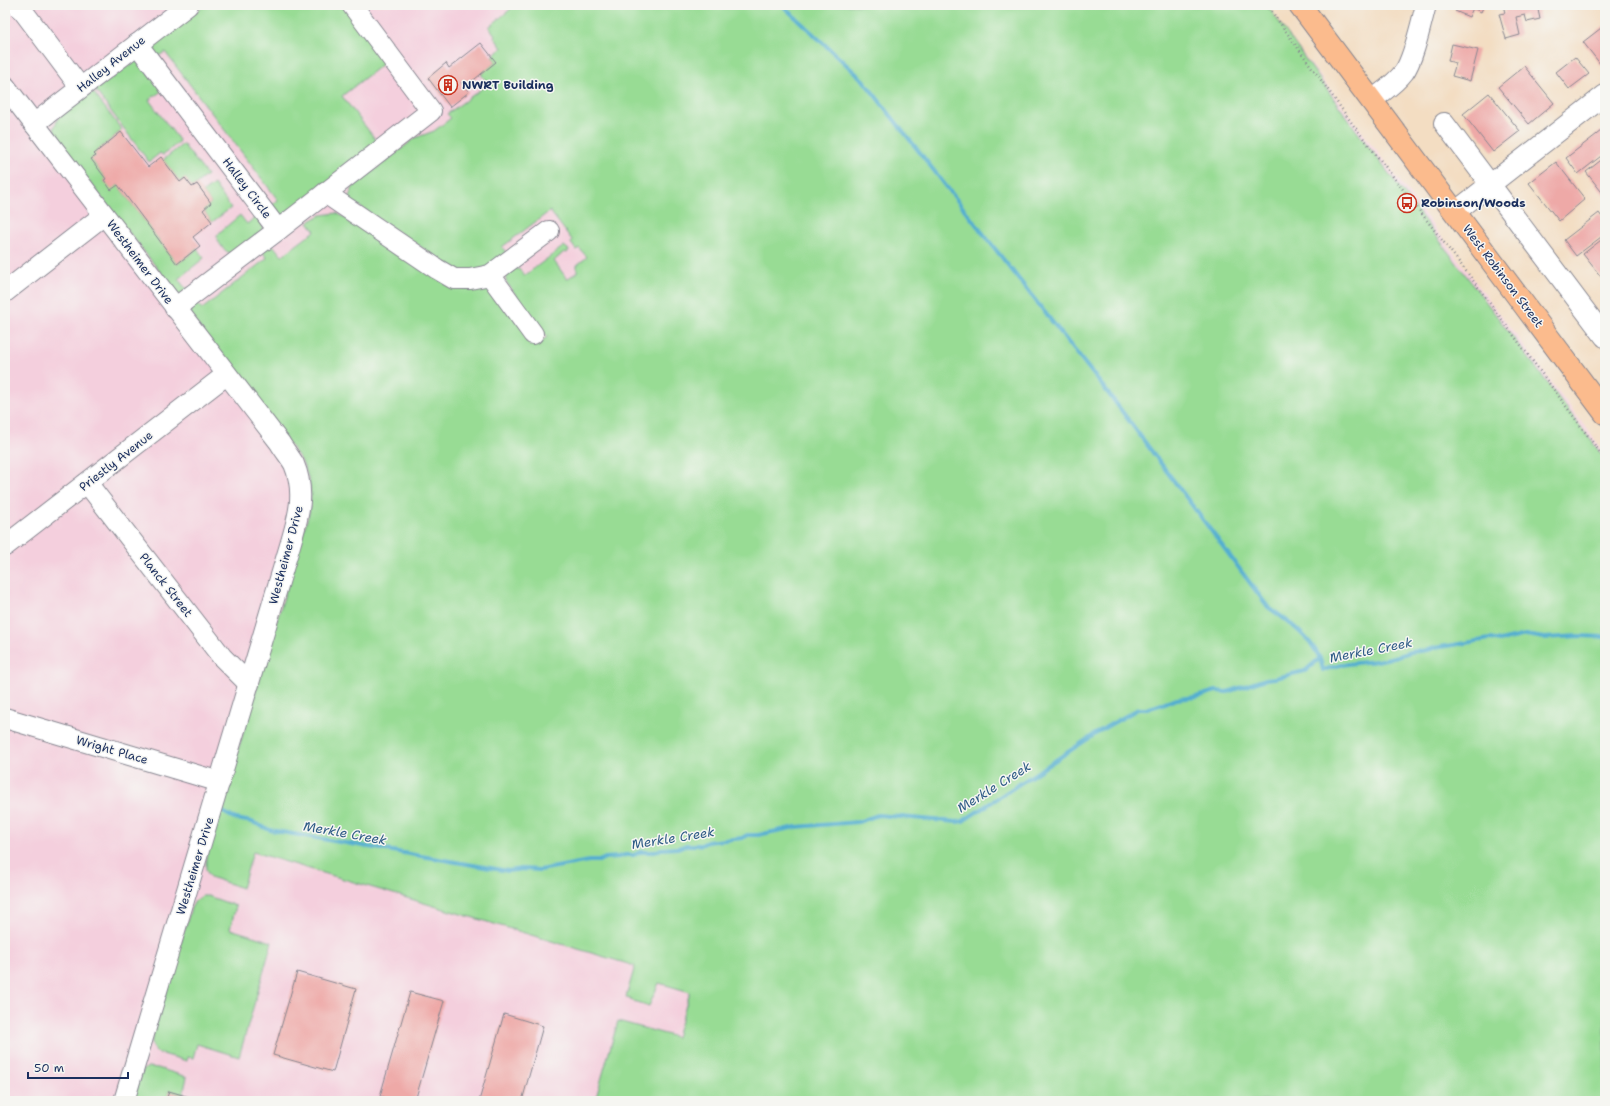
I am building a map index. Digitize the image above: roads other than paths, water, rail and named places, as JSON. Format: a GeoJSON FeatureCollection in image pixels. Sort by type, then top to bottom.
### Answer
{"type":"FeatureCollection","features":[{"type":"Feature","properties":{"kind":"main road","name":"West Robinson Street"},"geometry":{"type":"LineString","coordinates":[[1300,5],[1605,413]]}},
{"type":"Feature","properties":{"kind":"street"},"geometry":{"type":"LineString","coordinates":[[16,5],[80,88]]}},
{"type":"Feature","properties":{"kind":"street","name":"Halley Avenue"},"geometry":{"type":"LineString","coordinates":[[34,124],[188,5]]}},
{"type":"Feature","properties":{"kind":"street"},"geometry":{"type":"LineString","coordinates":[[278,230],[431,111],[352,5]]}},
{"type":"Feature","properties":{"kind":"street"},"geometry":{"type":"LineString","coordinates":[[1371,101],[1390,86],[1404,72],[1410,61],[1426,5]]}},
{"type":"Feature","properties":{"kind":"street","name":"Halley Circle"},"geometry":{"type":"LineString","coordinates":[[137,44],[278,230],[175,308]]}},
{"type":"Feature","properties":{"kind":"street","name":"Westheimer Drive"},"geometry":{"type":"LineString","coordinates":[[5,86],[226,375],[280,443],[293,463],[301,490],[301,504],[297,520],[124,1101]]}},
{"type":"Feature","properties":{"kind":"street"},"geometry":{"type":"LineString","coordinates":[[1454,212],[1605,95]]}},
{"type":"Feature","properties":{"kind":"street"},"geometry":{"type":"LineString","coordinates":[[1444,123],[1605,337]]}},
{"type":"Feature","properties":{"kind":"street"},"geometry":{"type":"LineString","coordinates":[[325,193],[447,276],[454,279],[470,279],[490,275],[549,231]]}},
{"type":"Feature","properties":{"kind":"street"},"geometry":{"type":"LineString","coordinates":[[5,292],[104,215]]}},
{"type":"Feature","properties":{"kind":"street"},"geometry":{"type":"LineString","coordinates":[[490,275],[533,334]]}},
{"type":"Feature","properties":{"kind":"street","name":"Priestly Avenue"},"geometry":{"type":"LineString","coordinates":[[5,546],[226,375]]}},
{"type":"Feature","properties":{"kind":"street","name":"Planck Street"},"geometry":{"type":"LineString","coordinates":[[87,483],[222,657],[249,684]]}},
{"type":"Feature","properties":{"kind":"street","name":"Wright Place"},"geometry":{"type":"LineString","coordinates":[[5,718],[220,782]]}},
{"type":"Feature","properties":{"kind":"waterway"},"geometry":{"type":"LineString","coordinates":[[782,5],[863,80],[1115,402],[1268,607],[1289,623],[1310,643],[1319,657],[1323,670],[1344,664],[1381,660],[1413,651],[1428,650],[1490,639],[1500,641],[1526,635],[1544,638],[1579,636],[1605,637]]}},
{"type":"Feature","properties":{"kind":"waterway","name":"Merkle Creek"},"geometry":{"type":"LineString","coordinates":[[221,811],[236,819],[252,822],[270,830],[508,871],[522,869],[540,870],[589,861],[599,861],[605,858],[634,855],[640,852],[655,852],[661,849],[678,848],[686,845],[701,845],[707,842],[742,838],[747,835],[758,835],[796,827],[858,822],[878,815],[957,822],[963,821],[1106,727],[1138,709],[1147,709],[1177,699],[1196,697],[1216,691],[1227,692],[1266,679],[1305,671],[1320,658]]}},
{"type":"Feature","properties":{"kind":"place","name":"NWRT Building"},"geometry":{"type":"Point","coordinates":[448,85]}},
{"type":"Feature","properties":{"kind":"place","name":"Robinson/Woods"},"geometry":{"type":"Point","coordinates":[1407,203]}}]}
